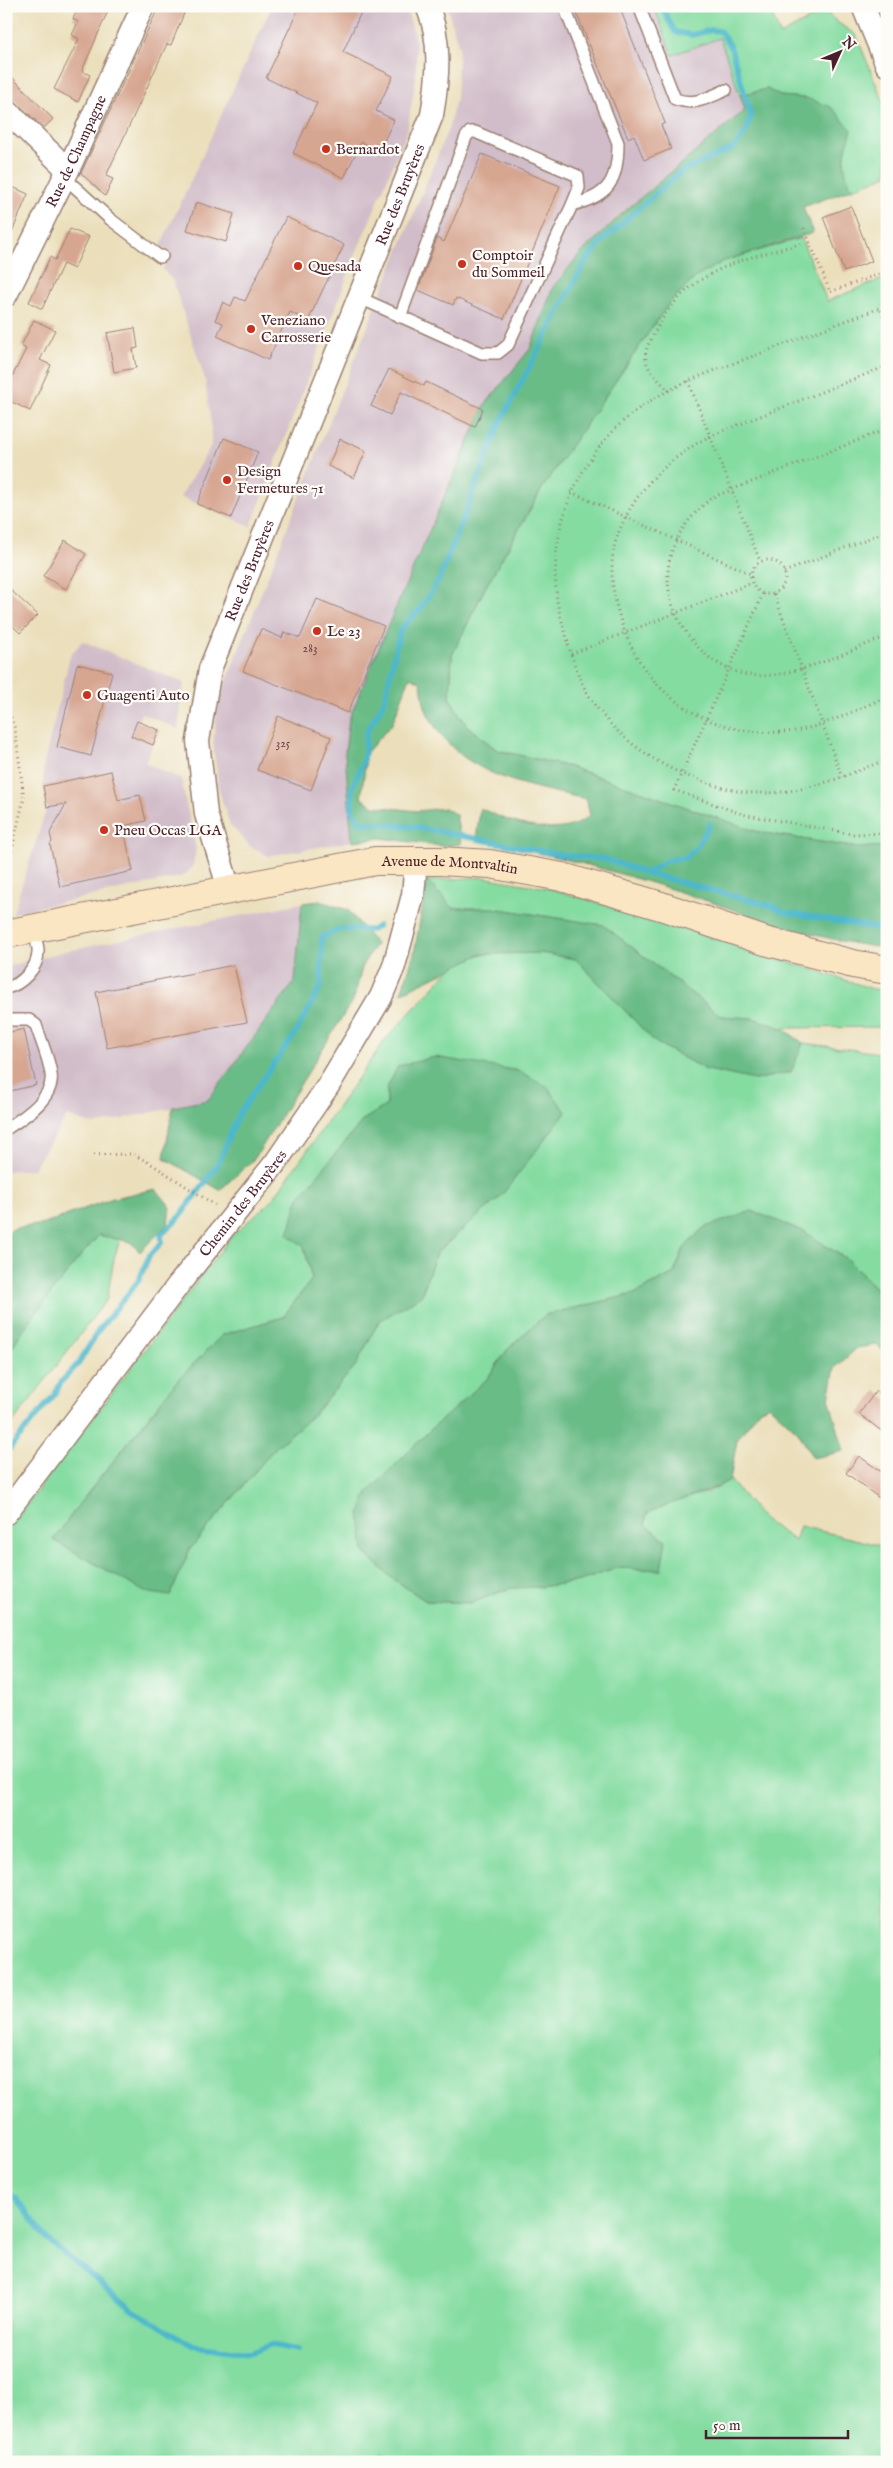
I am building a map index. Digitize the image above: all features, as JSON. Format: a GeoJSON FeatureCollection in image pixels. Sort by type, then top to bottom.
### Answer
{"type":"FeatureCollection","features":[{"type":"Feature","properties":{"kind":"street","name":"Rue de Champagne"},"geometry":{"type":"LineString","coordinates":[[6,295],[66,173],[143,6]]}},
{"type":"Feature","properties":{"kind":"street","name":"Rue des Bruyères"},"geometry":{"type":"LineString","coordinates":[[229,889],[206,814],[198,741],[210,669],[432,115],[438,71],[436,43],[427,6]]}},
{"type":"Feature","properties":{"kind":"street"},"geometry":{"type":"LineString","coordinates":[[863,6],[887,66]]}},
{"type":"Feature","properties":{"kind":"street"},"geometry":{"type":"LineString","coordinates":[[6,110],[66,173]]}},
{"type":"Feature","properties":{"kind":"street","name":"Avenue de Montvaltin"},"geometry":{"type":"LineString","coordinates":[[19,932],[229,889],[375,862],[490,864],[562,877],[661,906],[765,941],[853,964],[887,970]]}},
{"type":"Feature","properties":{"kind":"street","name":"Chemin des Bruyères"},"geometry":{"type":"LineString","coordinates":[[6,1512],[179,1284],[276,1162],[328,1086],[381,997],[394,966],[413,895],[416,862]]}},
{"type":"Feature","properties":{"kind":"lane"},"geometry":{"type":"LineString","coordinates":[[564,6],[618,143],[618,161],[614,176],[605,190],[592,200],[572,205]]}},
{"type":"Feature","properties":{"kind":"lane"},"geometry":{"type":"LineString","coordinates":[[639,6],[675,98],[686,102],[697,102],[726,90]]}},
{"type":"Feature","properties":{"kind":"lane"},"geometry":{"type":"LineString","coordinates":[[360,298],[400,317],[482,353],[498,353],[508,345],[572,205],[579,188],[578,176],[475,132],[470,132],[466,137],[400,317]]}},
{"type":"Feature","properties":{"kind":"lane"},"geometry":{"type":"LineString","coordinates":[[66,173],[110,219],[160,257],[162,256]]}},
{"type":"Feature","properties":{"kind":"lane"},"geometry":{"type":"LineString","coordinates":[[6,988],[14,986],[34,968],[38,952],[19,932]]}},
{"type":"Feature","properties":{"kind":"lane"},"geometry":{"type":"LineString","coordinates":[[6,1020],[29,1020],[36,1025],[52,1075],[46,1092],[33,1111],[6,1128]]}},
{"type":"Feature","properties":{"kind":"path"},"geometry":{"type":"LineString","coordinates":[[804,228],[830,292],[887,271]]}},
{"type":"Feature","properties":{"kind":"path"},"geometry":{"type":"LineString","coordinates":[[669,391],[648,367],[645,358],[646,349],[660,323],[680,296],[702,277],[748,257],[804,243]]}},
{"type":"Feature","properties":{"kind":"path"},"geometry":{"type":"LineString","coordinates":[[887,325],[880,308],[688,380],[643,405],[614,430],[592,458],[571,492],[559,531],[554,564],[557,601],[571,654],[591,699],[615,728],[646,754],[681,775],[728,789],[757,793],[784,792],[814,786],[887,759]]}},
{"type":"Feature","properties":{"kind":"path"},"geometry":{"type":"LineString","coordinates":[[887,366],[710,436],[686,449],[664,466],[643,488],[626,516],[616,542],[613,569],[614,596],[624,634],[639,664],[659,687],[679,704],[706,720],[745,730],[796,731],[822,723],[887,697]]}},
{"type":"Feature","properties":{"kind":"path"},"geometry":{"type":"LineString","coordinates":[[688,380],[760,561]]}},
{"type":"Feature","properties":{"kind":"path"},"geometry":{"type":"LineString","coordinates":[[887,429],[713,497],[699,508],[677,538],[671,556],[668,575],[670,593],[676,613],[697,646],[713,660],[748,675],[783,675],[887,636]]}},
{"type":"Feature","properties":{"kind":"path"},"geometry":{"type":"LineString","coordinates":[[571,492],[677,538],[751,574]]}},
{"type":"Feature","properties":{"kind":"path"},"geometry":{"type":"LineString","coordinates":[[784,572],[887,531]]}},
{"type":"Feature","properties":{"kind":"path"},"geometry":{"type":"LineString","coordinates":[[772,560],[781,566],[784,572],[782,587],[774,594],[763,594],[757,591],[752,583],[751,574],[753,567],[760,561],[772,560]]}},
{"type":"Feature","properties":{"kind":"path"},"geometry":{"type":"LineString","coordinates":[[571,654],[752,583]]}},
{"type":"Feature","properties":{"kind":"path"},"geometry":{"type":"LineString","coordinates":[[763,594],[674,790],[742,814],[852,834],[887,834]]}},
{"type":"Feature","properties":{"kind":"path"},"geometry":{"type":"LineString","coordinates":[[774,594],[842,777]]}},
{"type":"Feature","properties":{"kind":"path"},"geometry":{"type":"LineString","coordinates":[[6,703],[16,729],[24,798],[6,875]]}},
{"type":"Feature","properties":{"kind":"path"},"geometry":{"type":"LineString","coordinates":[[94,1155],[133,1154],[154,1165],[213,1204]]}},
{"type":"Feature","properties":{"kind":"shaded area"},"geometry":{"type":"Polygon","coordinates":[[[272,6],[406,6],[416,42],[416,76],[407,132],[357,251],[251,526],[180,497],[211,446],[211,423],[205,379],[173,281],[163,269],[171,253],[160,247],[272,6]]]}},
{"type":"Feature","properties":{"kind":"shaded area"},"geometry":{"type":"Polygon","coordinates":[[[447,6],[654,6],[672,54],[720,37],[746,110],[625,211],[579,255],[553,287],[530,349],[484,406],[349,719],[345,753],[352,841],[268,856],[250,846],[230,825],[219,790],[213,744],[218,702],[449,127],[456,99],[459,48],[447,6]]]}},
{"type":"Feature","properties":{"kind":"shaded area"},"geometry":{"type":"Polygon","coordinates":[[[82,641],[184,683],[178,729],[142,713],[137,721],[159,730],[145,763],[181,779],[196,849],[193,865],[187,873],[179,877],[13,913],[47,807],[43,786],[44,763],[70,656],[82,641]]]}},
{"type":"Feature","properties":{"kind":"shaded area"},"geometry":{"type":"Polygon","coordinates":[[[302,903],[295,981],[208,1100],[94,1125],[67,1116],[33,1169],[6,1171],[6,967],[66,951],[302,903]]]}},
{"type":"Feature","properties":{"kind":"green space"},"geometry":{"type":"Polygon","coordinates":[[[654,6],[769,6],[780,35],[825,11],[856,35],[887,110],[887,175],[852,189],[848,181],[844,160],[851,130],[806,98],[780,96],[767,89],[740,95],[720,38],[672,55],[654,6]]]}},
{"type":"Feature","properties":{"kind":"green space"},"geometry":{"type":"Polygon","coordinates":[[[767,89],[780,96],[806,98],[831,107],[852,130],[847,146],[845,166],[852,189],[803,207],[813,233],[724,261],[696,277],[669,303],[543,487],[486,586],[452,655],[450,699],[467,726],[497,750],[570,767],[758,832],[858,848],[887,846],[887,948],[832,939],[805,932],[599,868],[526,850],[476,841],[480,808],[521,824],[551,829],[578,823],[590,815],[586,799],[517,782],[474,764],[456,751],[440,734],[427,712],[421,682],[410,677],[392,724],[367,752],[361,798],[374,806],[417,811],[445,808],[456,815],[461,844],[443,846],[381,838],[352,841],[345,753],[349,719],[484,406],[530,349],[553,287],[579,255],[625,211],[745,110],[740,95],[767,89]]]}},
{"type":"Feature","properties":{"kind":"green space"},"geometry":{"type":"Polygon","coordinates":[[[801,238],[827,301],[887,277],[887,846],[858,848],[758,832],[570,767],[497,750],[467,726],[450,699],[452,655],[486,586],[543,487],[669,303],[696,277],[724,261],[801,238]]]}},
{"type":"Feature","properties":{"kind":"green space"},"geometry":{"type":"Polygon","coordinates":[[[482,877],[547,888],[655,919],[873,989],[887,990],[887,1027],[782,1028],[752,1018],[721,1016],[603,925],[493,908],[453,908],[427,881],[482,877]]]}},
{"type":"Feature","properties":{"kind":"green space"},"geometry":{"type":"Polygon","coordinates":[[[427,881],[453,908],[493,908],[603,925],[721,1016],[752,1018],[782,1028],[803,1043],[791,1072],[755,1080],[704,1069],[655,1042],[576,959],[541,953],[481,954],[401,993],[414,954],[427,881]]]}},
{"type":"Feature","properties":{"kind":"green space"},"geometry":{"type":"Polygon","coordinates":[[[320,901],[348,910],[376,944],[363,964],[354,998],[255,1158],[220,1190],[164,1158],[173,1107],[208,1100],[295,981],[302,903],[320,901]]]}},
{"type":"Feature","properties":{"kind":"green space"},"geometry":{"type":"Polygon","coordinates":[[[541,953],[576,959],[655,1042],[704,1069],[755,1080],[791,1072],[803,1043],[887,1054],[887,1300],[848,1260],[803,1231],[752,1211],[684,1248],[674,1273],[634,1294],[545,1315],[508,1349],[364,1552],[392,1578],[426,1601],[471,1603],[510,1588],[540,1587],[580,1581],[617,1568],[661,1570],[646,1525],[646,1514],[677,1500],[708,1492],[730,1480],[764,1520],[795,1541],[800,1526],[887,1547],[887,2462],[392,2462],[383,2452],[359,2462],[6,2462],[6,1532],[231,1237],[272,1200],[385,1040],[451,968],[481,954],[541,953]],[[479,1065],[387,1088],[387,1105],[363,1120],[304,1246],[312,1279],[283,1317],[222,1335],[177,1381],[80,1503],[54,1540],[170,1596],[190,1549],[274,1449],[313,1415],[356,1365],[379,1321],[421,1296],[436,1253],[502,1195],[519,1071],[479,1065]]]}},
{"type":"Feature","properties":{"kind":"green space"},"geometry":{"type":"Polygon","coordinates":[[[435,1057],[519,1071],[547,1086],[566,1112],[502,1195],[436,1253],[421,1296],[379,1321],[356,1365],[313,1415],[274,1449],[190,1549],[170,1596],[145,1592],[53,1540],[177,1381],[222,1335],[283,1317],[312,1279],[304,1246],[288,1235],[298,1199],[363,1120],[387,1105],[387,1088],[398,1066],[435,1057]]]}},
{"type":"Feature","properties":{"kind":"green space"},"geometry":{"type":"Polygon","coordinates":[[[156,1189],[170,1206],[168,1224],[140,1252],[131,1242],[99,1235],[25,1328],[12,1348],[6,1362],[6,1232],[17,1228],[44,1224],[113,1198],[156,1189]]]}},
{"type":"Feature","properties":{"kind":"green space"},"geometry":{"type":"Polygon","coordinates":[[[752,1211],[803,1231],[848,1260],[887,1300],[887,1353],[876,1345],[857,1348],[835,1368],[829,1398],[844,1451],[813,1458],[798,1432],[769,1405],[759,1410],[737,1440],[730,1480],[710,1490],[646,1514],[646,1525],[666,1540],[661,1570],[617,1568],[580,1581],[540,1587],[510,1588],[471,1603],[426,1601],[392,1578],[364,1552],[360,1513],[368,1492],[428,1432],[487,1379],[508,1349],[545,1315],[634,1294],[674,1273],[684,1248],[703,1228],[752,1211]]]}},
{"type":"Feature","properties":{"kind":"green space"},"geometry":{"type":"Polygon","coordinates":[[[99,1235],[120,1240],[114,1258],[107,1299],[6,1432],[6,1362],[11,1349],[59,1283],[99,1235]]]}},
{"type":"Feature","properties":{"kind":"building"},"geometry":{"type":"Polygon","coordinates":[[[79,6],[110,6],[82,71],[90,75],[78,102],[54,89],[79,39],[72,35],[78,22],[73,19],[79,6]]]}},
{"type":"Feature","properties":{"kind":"building"},"geometry":{"type":"Polygon","coordinates":[[[159,6],[187,6],[171,45],[167,44],[106,176],[113,179],[105,196],[81,173],[159,6]]]}},
{"type":"Feature","properties":{"kind":"building"},"geometry":{"type":"Polygon","coordinates":[[[300,6],[353,6],[362,10],[343,52],[393,76],[376,111],[394,120],[379,151],[361,142],[344,178],[293,153],[317,103],[266,78],[300,6]]]}},
{"type":"Feature","properties":{"kind":"building"},"geometry":{"type":"Polygon","coordinates":[[[585,6],[619,6],[665,123],[661,125],[671,149],[644,160],[634,135],[628,138],[575,10],[585,6]]]}},
{"type":"Feature","properties":{"kind":"building"},"geometry":{"type":"Polygon","coordinates":[[[6,71],[53,119],[44,128],[15,101],[6,96],[6,71]]]}},
{"type":"Feature","properties":{"kind":"building"},"geometry":{"type":"Polygon","coordinates":[[[482,154],[560,186],[504,319],[456,298],[453,305],[418,290],[437,238],[444,242],[482,154]]]}},
{"type":"Feature","properties":{"kind":"building"},"geometry":{"type":"Polygon","coordinates":[[[6,184],[28,194],[7,244],[6,244],[6,184]]]}},
{"type":"Feature","properties":{"kind":"building"},"geometry":{"type":"Polygon","coordinates":[[[196,202],[234,214],[226,242],[187,230],[196,202]]]}},
{"type":"Feature","properties":{"kind":"building"},"geometry":{"type":"Polygon","coordinates":[[[851,206],[872,261],[844,272],[823,217],[851,206]]]}},
{"type":"Feature","properties":{"kind":"building","name":"Quesada"},"geometry":{"type":"Polygon","coordinates":[[[286,217],[344,245],[308,321],[290,312],[268,360],[217,336],[223,323],[215,320],[223,302],[231,306],[235,297],[245,301],[286,217]]]}},
{"type":"Feature","properties":{"kind":"building"},"geometry":{"type":"Polygon","coordinates":[[[70,229],[89,237],[74,269],[63,264],[42,309],[29,302],[50,257],[55,260],[70,229]]]}},
{"type":"Feature","properties":{"kind":"building"},"geometry":{"type":"Polygon","coordinates":[[[34,320],[55,330],[40,360],[51,365],[30,411],[6,399],[6,389],[26,349],[21,346],[34,320]]]}},
{"type":"Feature","properties":{"kind":"building"},"geometry":{"type":"Polygon","coordinates":[[[135,328],[138,348],[133,349],[136,368],[114,372],[107,333],[135,328]]]}},
{"type":"Feature","properties":{"kind":"building"},"geometry":{"type":"Polygon","coordinates":[[[389,369],[424,386],[426,382],[483,409],[475,427],[401,392],[390,415],[371,406],[389,369]]]}},
{"type":"Feature","properties":{"kind":"building","name":"Design Fermetures 71"},"geometry":{"type":"Polygon","coordinates":[[[224,438],[258,452],[231,518],[197,504],[224,438]]]}},
{"type":"Feature","properties":{"kind":"building"},"geometry":{"type":"Polygon","coordinates":[[[340,439],[366,451],[354,478],[328,466],[340,439]]]}},
{"type":"Feature","properties":{"kind":"building"},"geometry":{"type":"Polygon","coordinates":[[[65,540],[86,554],[66,589],[43,576],[65,540]]]}},
{"type":"Feature","properties":{"kind":"building"},"geometry":{"type":"Polygon","coordinates":[[[6,586],[38,615],[20,633],[6,620],[6,586]]]}},
{"type":"Feature","properties":{"kind":"building"},"geometry":{"type":"Polygon","coordinates":[[[317,599],[384,626],[348,713],[243,671],[261,629],[282,638],[284,632],[300,638],[317,599]]]}},
{"type":"Feature","properties":{"kind":"building"},"geometry":{"type":"Polygon","coordinates":[[[77,664],[112,672],[91,756],[57,747],[77,664]]]}},
{"type":"Feature","properties":{"kind":"building"},"geometry":{"type":"Polygon","coordinates":[[[278,716],[331,737],[311,790],[257,770],[278,716]]]}},
{"type":"Feature","properties":{"kind":"building"},"geometry":{"type":"Polygon","coordinates":[[[137,721],[159,730],[153,745],[131,736],[137,721]]]}},
{"type":"Feature","properties":{"kind":"building"},"geometry":{"type":"Polygon","coordinates":[[[111,771],[118,800],[140,795],[146,821],[123,826],[133,871],[60,887],[50,845],[52,842],[50,833],[66,804],[47,807],[43,786],[111,771]]]}},
{"type":"Feature","properties":{"kind":"building"},"geometry":{"type":"Polygon","coordinates":[[[234,965],[247,1022],[107,1048],[96,992],[234,965]]]}},
{"type":"Feature","properties":{"kind":"building"},"geometry":{"type":"Polygon","coordinates":[[[24,1029],[36,1085],[6,1092],[6,1033],[24,1029]]]}},
{"type":"Feature","properties":{"kind":"building"},"geometry":{"type":"Polygon","coordinates":[[[876,1391],[887,1399],[887,1435],[859,1414],[876,1391]]]}},
{"type":"Feature","properties":{"kind":"building"},"geometry":{"type":"Polygon","coordinates":[[[859,1456],[887,1476],[887,1504],[846,1473],[859,1456]]]}},
{"type":"Feature","properties":{"kind":"waterway"},"geometry":{"type":"LineString","coordinates":[[661,6],[675,32],[692,35],[711,30],[720,31],[730,45],[751,115],[747,130],[734,148],[682,171],[603,240],[584,264],[500,423],[439,580],[421,608],[400,630],[384,702],[366,733],[364,760],[352,788],[352,810],[359,822],[415,827],[562,855],[605,859],[646,873],[776,907],[783,912],[887,930]]}},
{"type":"Feature","properties":{"kind":"waterway"},"geometry":{"type":"LineString","coordinates":[[646,873],[666,861],[686,857],[696,848],[710,824]]}},
{"type":"Feature","properties":{"kind":"waterway"},"geometry":{"type":"LineString","coordinates":[[6,1453],[55,1394],[61,1382],[79,1363],[98,1331],[139,1280],[149,1256],[162,1242],[161,1235],[178,1219],[217,1166],[239,1113],[297,1031],[321,986],[322,937],[341,929],[372,930],[378,926]]}},
{"type":"Feature","properties":{"kind":"waterway"},"geometry":{"type":"LineString","coordinates":[[6,2191],[16,2198],[48,2240],[133,2310],[194,2346],[248,2353],[270,2345],[298,2350]]}},
{"type":"Feature","properties":{"kind":"place","name":"Bernardot"},"geometry":{"type":"Point","coordinates":[326,149]}},
{"type":"Feature","properties":{"kind":"place","name":"Comptoir du Sommeil"},"geometry":{"type":"Point","coordinates":[462,264]}},
{"type":"Feature","properties":{"kind":"place","name":"Quesada"},"geometry":{"type":"Point","coordinates":[298,266]}},
{"type":"Feature","properties":{"kind":"place","name":"Veneziano Carrosserie"},"geometry":{"type":"Point","coordinates":[251,329]}},
{"type":"Feature","properties":{"kind":"place","name":"Design Fermetures 71"},"geometry":{"type":"Point","coordinates":[227,480]}},
{"type":"Feature","properties":{"kind":"place","name":"Le 23"},"geometry":{"type":"Point","coordinates":[317,631]}},
{"type":"Feature","properties":{"kind":"place","name":"Guagenti Auto"},"geometry":{"type":"Point","coordinates":[87,695]}},
{"type":"Feature","properties":{"kind":"place","name":"Pneu Occas LGA"},"geometry":{"type":"Point","coordinates":[104,830]}}]}
